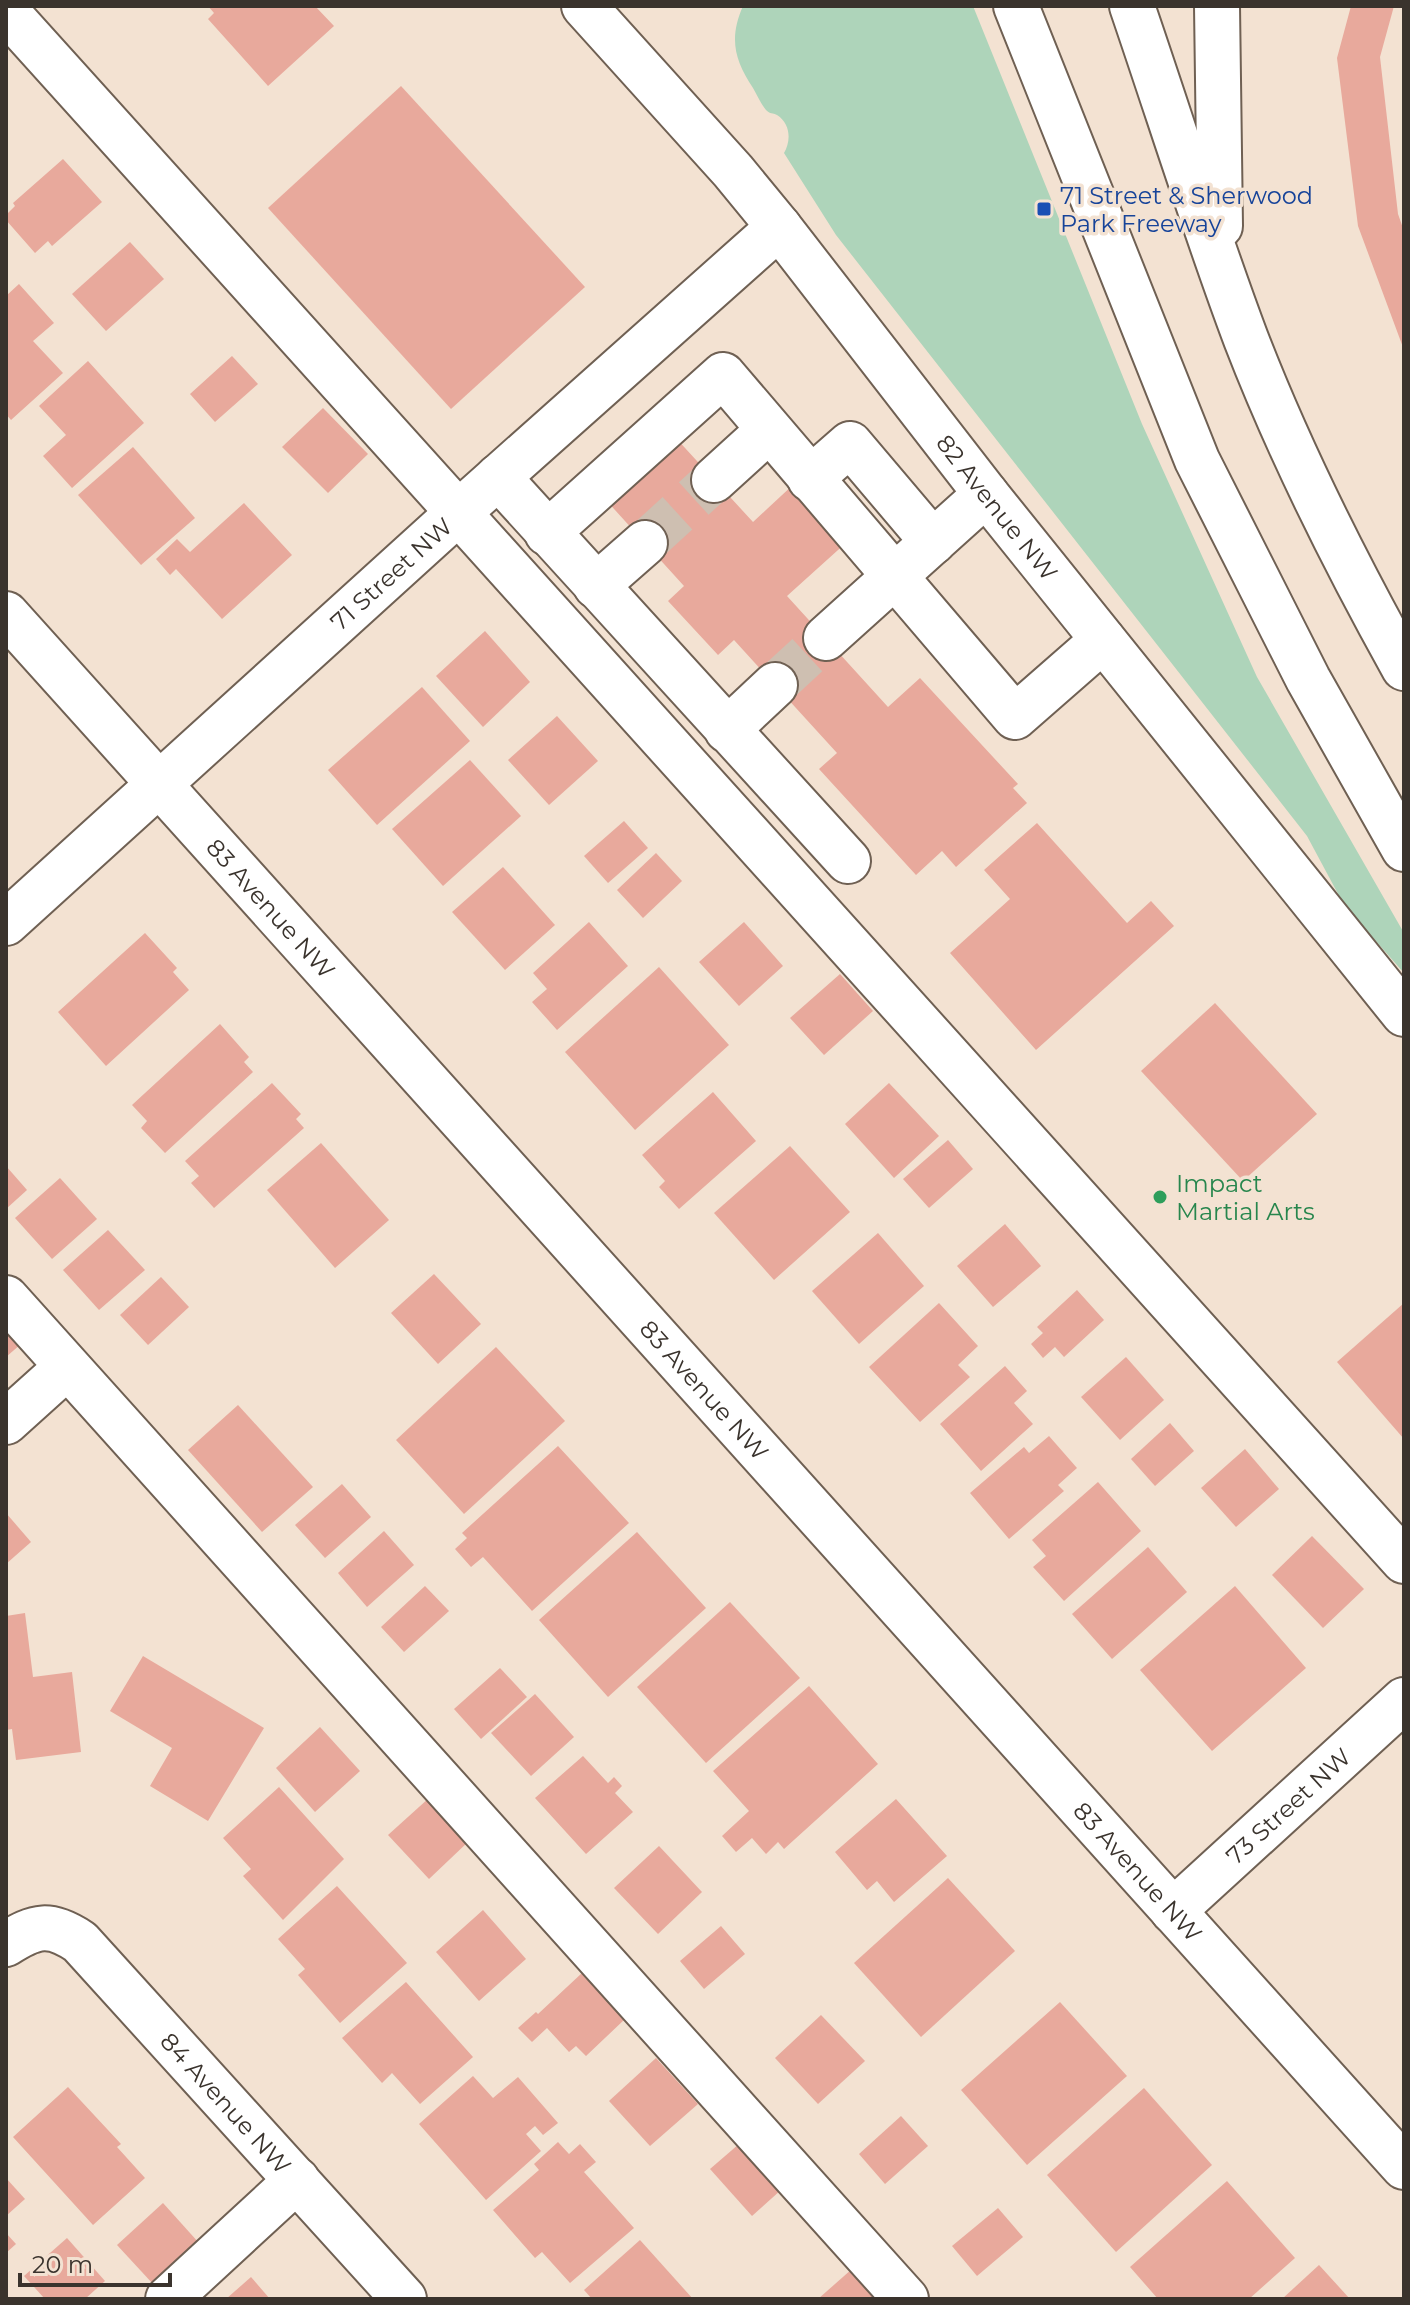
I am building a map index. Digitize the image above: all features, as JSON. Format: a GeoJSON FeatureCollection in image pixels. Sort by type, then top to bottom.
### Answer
{"type":"FeatureCollection","features":[{"type":"Feature","properties":{"kind":"street","name":"82 Avenue NW"},"geometry":{"type":"LineString","coordinates":[[584,6],[733,171],[779,227],[986,494],[1404,1014]]}},
{"type":"Feature","properties":{"kind":"street"},"geometry":{"type":"LineString","coordinates":[[1016,6],[1197,460],[1308,679],[1404,849]]}},
{"type":"Feature","properties":{"kind":"street"},"geometry":{"type":"LineString","coordinates":[[1132,6],[1247,341],[1295,455],[1365,599],[1404,668]]}},
{"type":"Feature","properties":{"kind":"street"},"geometry":{"type":"LineString","coordinates":[[1217,6],[1221,268]]}},
{"type":"Feature","properties":{"kind":"street"},"geometry":{"type":"LineString","coordinates":[[6,11],[1404,1561]]}},
{"type":"Feature","properties":{"kind":"street","name":"71 Street NW"},"geometry":{"type":"LineString","coordinates":[[6,923],[779,227]]}},
{"type":"Feature","properties":{"kind":"street"},"geometry":{"type":"LineString","coordinates":[[547,533],[723,375],[1015,717],[1103,640]]}},
{"type":"Feature","properties":{"kind":"street"},"geometry":{"type":"LineString","coordinates":[[714,480],[769,430]]}},
{"type":"Feature","properties":{"kind":"street"},"geometry":{"type":"LineString","coordinates":[[810,479],[850,444],[933,542]]}},
{"type":"Feature","properties":{"kind":"street"},"geometry":{"type":"LineString","coordinates":[[498,477],[848,861]]}},
{"type":"Feature","properties":{"kind":"street"},"geometry":{"type":"LineString","coordinates":[[826,638],[986,494]]}},
{"type":"Feature","properties":{"kind":"street"},"geometry":{"type":"LineString","coordinates":[[596,586],[645,543]]}},
{"type":"Feature","properties":{"kind":"street","name":"83 Avenue NW"},"geometry":{"type":"LineString","coordinates":[[6,614],[1404,2167]]}},
{"type":"Feature","properties":{"kind":"street"},"geometry":{"type":"LineString","coordinates":[[727,730],[775,685]]}},
{"type":"Feature","properties":{"kind":"street"},"geometry":{"type":"LineString","coordinates":[[6,1298],[906,2299]]}},
{"type":"Feature","properties":{"kind":"street"},"geometry":{"type":"LineString","coordinates":[[6,1422],[67,1367]]}},
{"type":"Feature","properties":{"kind":"street","name":"73 Street NW"},"geometry":{"type":"LineString","coordinates":[[1173,1911],[1404,1700]]}},
{"type":"Feature","properties":{"kind":"street","name":"84 Avenue NW"},"geometry":{"type":"LineString","coordinates":[[20,1936],[49,1928],[64,1931],[80,1942],[404,2299]]}},
{"type":"Feature","properties":{"kind":"street"},"geometry":{"type":"LineString","coordinates":[[168,2299],[297,2180]]}},
{"type":"Feature","properties":{"kind":"green space"},"geometry":{"type":"Polygon","coordinates":[[[743,6],[973,6],[1142,424],[1257,677],[1404,933],[1404,973],[1344,905],[1307,836],[836,235],[784,153],[789,138],[785,123],[766,110],[741,67],[735,38],[743,6]]]}},
{"type":"Feature","properties":{"kind":"building"},"geometry":{"type":"Polygon","coordinates":[[[208,6],[315,6],[334,26],[268,86],[208,19],[214,13],[208,6]]]}},
{"type":"Feature","properties":{"kind":"building"},"geometry":{"type":"Polygon","coordinates":[[[1351,6],[1394,6],[1380,57],[1398,214],[1404,231],[1404,350],[1358,226],[1337,58],[1351,6]]]}},
{"type":"Feature","properties":{"kind":"building"},"geometry":{"type":"Polygon","coordinates":[[[401,86],[585,287],[451,409],[268,208],[401,86]]]}},
{"type":"Feature","properties":{"kind":"building"},"geometry":{"type":"Polygon","coordinates":[[[63,159],[102,202],[52,246],[48,241],[35,253],[6,220],[6,215],[15,206],[13,203],[63,159]]]}},
{"type":"Feature","properties":{"kind":"building"},"geometry":{"type":"Polygon","coordinates":[[[130,242],[164,279],[106,331],[72,294],[130,242]]]}},
{"type":"Feature","properties":{"kind":"building"},"geometry":{"type":"Polygon","coordinates":[[[19,284],[54,323],[33,341],[63,373],[11,420],[6,414],[6,296],[19,284]]]}},
{"type":"Feature","properties":{"kind":"building"},"geometry":{"type":"Polygon","coordinates":[[[232,356],[258,384],[215,422],[190,394],[232,356]]]}},
{"type":"Feature","properties":{"kind":"building"},"geometry":{"type":"Polygon","coordinates":[[[88,361],[144,423],[72,488],[43,456],[66,435],[39,406],[88,361]]]}},
{"type":"Feature","properties":{"kind":"building"},"geometry":{"type":"Polygon","coordinates":[[[323,408],[368,454],[328,493],[282,447],[323,408]]]}},
{"type":"Feature","properties":{"kind":"building"},"geometry":{"type":"Polygon","coordinates":[[[674,436],[753,522],[795,483],[848,541],[787,596],[888,707],[920,678],[1018,784],[1013,788],[1027,803],[956,867],[942,851],[916,875],[819,769],[837,753],[734,640],[718,655],[668,601],[684,586],[605,499],[674,436]]]}},
{"type":"Feature","properties":{"kind":"building"},"geometry":{"type":"Polygon","coordinates":[[[133,447],[195,518],[141,565],[78,495],[133,447]]]}},
{"type":"Feature","properties":{"kind":"building"},"geometry":{"type":"Polygon","coordinates":[[[244,503],[292,555],[222,619],[176,569],[170,575],[156,559],[177,539],[190,552],[244,503]]]}},
{"type":"Feature","properties":{"kind":"building"},"geometry":{"type":"Polygon","coordinates":[[[485,631],[530,682],[483,727],[436,676],[485,631]]]}},
{"type":"Feature","properties":{"kind":"building"},"geometry":{"type":"Polygon","coordinates":[[[422,687],[470,741],[377,825],[328,770],[422,687]]]}},
{"type":"Feature","properties":{"kind":"building"},"geometry":{"type":"Polygon","coordinates":[[[557,716],[598,761],[549,805],[508,760],[557,716]]]}},
{"type":"Feature","properties":{"kind":"building"},"geometry":{"type":"Polygon","coordinates":[[[470,760],[521,816],[443,886],[392,829],[470,760]]]}},
{"type":"Feature","properties":{"kind":"building"},"geometry":{"type":"Polygon","coordinates":[[[624,821],[648,848],[608,883],[584,856],[624,821]]]}},
{"type":"Feature","properties":{"kind":"building"},"geometry":{"type":"Polygon","coordinates":[[[1037,823],[1127,923],[1151,901],[1174,926],[1036,1050],[950,953],[1010,899],[984,870],[1037,823]]]}},
{"type":"Feature","properties":{"kind":"building"},"geometry":{"type":"Polygon","coordinates":[[[656,853],[682,881],[643,918],[617,890],[656,853]]]}},
{"type":"Feature","properties":{"kind":"building"},"geometry":{"type":"Polygon","coordinates":[[[503,867],[555,925],[505,970],[452,912],[503,867]]]}},
{"type":"Feature","properties":{"kind":"building"},"geometry":{"type":"Polygon","coordinates":[[[589,922],[628,966],[557,1030],[532,1002],[547,989],[533,973],[589,922]]]}},
{"type":"Feature","properties":{"kind":"building"},"geometry":{"type":"Polygon","coordinates":[[[744,922],[783,966],[739,1006],[699,962],[744,922]]]}},
{"type":"Feature","properties":{"kind":"building"},"geometry":{"type":"Polygon","coordinates":[[[145,933],[177,968],[173,972],[189,990],[106,1066],[58,1012],[145,933]]]}},
{"type":"Feature","properties":{"kind":"building"},"geometry":{"type":"Polygon","coordinates":[[[659,967],[729,1045],[635,1130],[565,1052],[659,967]]]}},
{"type":"Feature","properties":{"kind":"building"},"geometry":{"type":"Polygon","coordinates":[[[840,974],[873,1011],[824,1055],[790,1018],[840,974]]]}},
{"type":"Feature","properties":{"kind":"building"},"geometry":{"type":"Polygon","coordinates":[[[1215,1003],[1317,1114],[1243,1181],[1141,1071],[1215,1003]]]}},
{"type":"Feature","properties":{"kind":"building"},"geometry":{"type":"Polygon","coordinates":[[[220,1024],[249,1057],[244,1062],[253,1072],[165,1153],[141,1128],[147,1121],[132,1105],[220,1024]]]}},
{"type":"Feature","properties":{"kind":"building"},"geometry":{"type":"Polygon","coordinates":[[[272,1083],[301,1114],[296,1119],[304,1128],[214,1208],[191,1183],[199,1176],[185,1161],[272,1083]]]}},
{"type":"Feature","properties":{"kind":"building"},"geometry":{"type":"Polygon","coordinates":[[[889,1083],[939,1136],[894,1178],[845,1124],[889,1083]]]}},
{"type":"Feature","properties":{"kind":"building"},"geometry":{"type":"Polygon","coordinates":[[[713,1092],[756,1141],[679,1209],[659,1187],[665,1181],[642,1155],[713,1092]]]}},
{"type":"Feature","properties":{"kind":"building"},"geometry":{"type":"Polygon","coordinates":[[[948,1140],[973,1169],[929,1208],[903,1179],[948,1140]]]}},
{"type":"Feature","properties":{"kind":"building"},"geometry":{"type":"Polygon","coordinates":[[[321,1143],[389,1220],[335,1268],[267,1190],[321,1143]]]}},
{"type":"Feature","properties":{"kind":"building"},"geometry":{"type":"Polygon","coordinates":[[[790,1146],[850,1212],[774,1280],[714,1213],[790,1146]]]}},
{"type":"Feature","properties":{"kind":"building"},"geometry":{"type":"Polygon","coordinates":[[[6,1166],[27,1190],[6,1209],[6,1166]]]}},
{"type":"Feature","properties":{"kind":"building"},"geometry":{"type":"Polygon","coordinates":[[[60,1178],[97,1219],[52,1259],[15,1218],[60,1178]]]}},
{"type":"Feature","properties":{"kind":"building"},"geometry":{"type":"Polygon","coordinates":[[[1005,1224],[1041,1266],[993,1307],[957,1266],[1005,1224]]]}},
{"type":"Feature","properties":{"kind":"building"},"geometry":{"type":"Polygon","coordinates":[[[108,1230],[145,1270],[99,1310],[63,1270],[108,1230]]]}},
{"type":"Feature","properties":{"kind":"building"},"geometry":{"type":"Polygon","coordinates":[[[878,1233],[924,1286],[859,1344],[812,1291],[878,1233]]]}},
{"type":"Feature","properties":{"kind":"building"},"geometry":{"type":"Polygon","coordinates":[[[434,1274],[481,1324],[438,1364],[391,1313],[434,1274]]]}},
{"type":"Feature","properties":{"kind":"building"},"geometry":{"type":"Polygon","coordinates":[[[161,1277],[189,1307],[148,1345],[120,1315],[161,1277]]]}},
{"type":"Feature","properties":{"kind":"building"},"geometry":{"type":"Polygon","coordinates":[[[1077,1290],[1104,1320],[1064,1357],[1055,1347],[1043,1358],[1031,1344],[1043,1333],[1037,1327],[1077,1290]]]}},
{"type":"Feature","properties":{"kind":"building"},"geometry":{"type":"Polygon","coordinates":[[[939,1303],[978,1346],[958,1365],[970,1377],[920,1422],[869,1367],[939,1303]]]}},
{"type":"Feature","properties":{"kind":"building"},"geometry":{"type":"Polygon","coordinates":[[[1404,1303],[1404,1439],[1337,1362],[1404,1303]]]}},
{"type":"Feature","properties":{"kind":"building"},"geometry":{"type":"Polygon","coordinates":[[[6,1328],[21,1344],[6,1357],[6,1328]]]}},
{"type":"Feature","properties":{"kind":"building"},"geometry":{"type":"Polygon","coordinates":[[[496,1347],[565,1421],[464,1514],[396,1440],[496,1347]]]}},
{"type":"Feature","properties":{"kind":"building"},"geometry":{"type":"Polygon","coordinates":[[[1126,1357],[1164,1400],[1120,1440],[1081,1397],[1126,1357]]]}},
{"type":"Feature","properties":{"kind":"building"},"geometry":{"type":"Polygon","coordinates":[[[1005,1366],[1027,1391],[1014,1403],[1033,1424],[981,1471],[940,1424],[1005,1366]]]}},
{"type":"Feature","properties":{"kind":"building"},"geometry":{"type":"Polygon","coordinates":[[[238,1405],[313,1487],[262,1532],[188,1450],[238,1405]]]}},
{"type":"Feature","properties":{"kind":"building"},"geometry":{"type":"Polygon","coordinates":[[[1170,1423],[1194,1451],[1155,1486],[1131,1459],[1170,1423]]]}},
{"type":"Feature","properties":{"kind":"building"},"geometry":{"type":"Polygon","coordinates":[[[1049,1436],[1077,1468],[1058,1485],[1064,1491],[1009,1539],[970,1493],[1024,1447],[1029,1453],[1049,1436]]]}},
{"type":"Feature","properties":{"kind":"building"},"geometry":{"type":"Polygon","coordinates":[[[558,1446],[629,1523],[532,1611],[483,1557],[471,1567],[455,1549],[467,1538],[462,1533],[558,1446]]]}},
{"type":"Feature","properties":{"kind":"building"},"geometry":{"type":"Polygon","coordinates":[[[1245,1449],[1279,1489],[1236,1527],[1201,1488],[1245,1449]]]}},
{"type":"Feature","properties":{"kind":"building"},"geometry":{"type":"Polygon","coordinates":[[[1098,1482],[1141,1531],[1064,1601],[1033,1567],[1046,1556],[1032,1540],[1098,1482]]]}},
{"type":"Feature","properties":{"kind":"building"},"geometry":{"type":"Polygon","coordinates":[[[342,1484],[371,1517],[325,1558],[295,1525],[342,1484]]]}},
{"type":"Feature","properties":{"kind":"building"},"geometry":{"type":"Polygon","coordinates":[[[6,1513],[31,1542],[6,1564],[6,1513]]]}},
{"type":"Feature","properties":{"kind":"building"},"geometry":{"type":"Polygon","coordinates":[[[384,1531],[414,1565],[367,1607],[338,1573],[384,1531]]]}},
{"type":"Feature","properties":{"kind":"building"},"geometry":{"type":"Polygon","coordinates":[[[637,1532],[706,1608],[608,1697],[539,1620],[637,1532]]]}},
{"type":"Feature","properties":{"kind":"building"},"geometry":{"type":"Polygon","coordinates":[[[1312,1536],[1364,1589],[1323,1628],[1272,1575],[1312,1536]]]}},
{"type":"Feature","properties":{"kind":"building"},"geometry":{"type":"Polygon","coordinates":[[[1148,1547],[1187,1592],[1112,1659],[1072,1614],[1148,1547]]]}},
{"type":"Feature","properties":{"kind":"building"},"geometry":{"type":"Polygon","coordinates":[[[425,1586],[449,1611],[404,1652],[381,1627],[425,1586]]]}},
{"type":"Feature","properties":{"kind":"building"},"geometry":{"type":"Polygon","coordinates":[[[1235,1586],[1306,1668],[1212,1751],[1140,1670],[1235,1586]]]}},
{"type":"Feature","properties":{"kind":"building"},"geometry":{"type":"Polygon","coordinates":[[[730,1602],[800,1678],[706,1763],[637,1687],[730,1602]]]}},
{"type":"Feature","properties":{"kind":"building"},"geometry":{"type":"Polygon","coordinates":[[[25,1613],[33,1677],[72,1672],[81,1752],[16,1760],[12,1729],[6,1730],[6,1616],[25,1613]]]}},
{"type":"Feature","properties":{"kind":"building"},"geometry":{"type":"Polygon","coordinates":[[[143,1656],[264,1728],[208,1821],[150,1786],[172,1748],[110,1711],[143,1656]]]}},
{"type":"Feature","properties":{"kind":"building"},"geometry":{"type":"Polygon","coordinates":[[[500,1668],[527,1697],[481,1739],[454,1709],[500,1668]]]}},
{"type":"Feature","properties":{"kind":"building"},"geometry":{"type":"Polygon","coordinates":[[[809,1686],[878,1764],[784,1849],[778,1842],[766,1854],[752,1838],[736,1852],[722,1836],[749,1811],[713,1771],[809,1686]]]}},
{"type":"Feature","properties":{"kind":"building"},"geometry":{"type":"Polygon","coordinates":[[[535,1694],[574,1737],[531,1776],[491,1733],[535,1694]]]}},
{"type":"Feature","properties":{"kind":"building"},"geometry":{"type":"Polygon","coordinates":[[[320,1727],[360,1771],[315,1812],[276,1768],[320,1727]]]}},
{"type":"Feature","properties":{"kind":"building"},"geometry":{"type":"Polygon","coordinates":[[[583,1756],[608,1783],[614,1777],[622,1786],[615,1793],[633,1812],[586,1854],[535,1798],[583,1756]]]}},
{"type":"Feature","properties":{"kind":"building"},"geometry":{"type":"Polygon","coordinates":[[[279,1787],[344,1859],[283,1920],[243,1876],[251,1869],[223,1838],[279,1787]]]}},
{"type":"Feature","properties":{"kind":"building"},"geometry":{"type":"Polygon","coordinates":[[[429,1798],[469,1841],[429,1879],[388,1835],[429,1798]]]}},
{"type":"Feature","properties":{"kind":"building"},"geometry":{"type":"Polygon","coordinates":[[[896,1799],[947,1856],[894,1902],[877,1881],[867,1890],[835,1852],[896,1799]]]}},
{"type":"Feature","properties":{"kind":"building"},"geometry":{"type":"Polygon","coordinates":[[[659,1846],[702,1892],[658,1934],[614,1888],[659,1846]]]}},
{"type":"Feature","properties":{"kind":"building"},"geometry":{"type":"Polygon","coordinates":[[[948,1878],[1015,1951],[921,2037],[854,1963],[948,1878]]]}},
{"type":"Feature","properties":{"kind":"building"},"geometry":{"type":"Polygon","coordinates":[[[337,1886],[407,1963],[340,2023],[298,1975],[305,1969],[278,1939],[337,1886]]]}},
{"type":"Feature","properties":{"kind":"building"},"geometry":{"type":"Polygon","coordinates":[[[483,1910],[526,1959],[479,2001],[436,1952],[483,1910]]]}},
{"type":"Feature","properties":{"kind":"building"},"geometry":{"type":"Polygon","coordinates":[[[721,1926],[745,1954],[704,1989],[680,1961],[721,1926]]]}},
{"type":"Feature","properties":{"kind":"building"},"geometry":{"type":"Polygon","coordinates":[[[582,1973],[625,2019],[586,2056],[576,2046],[569,2052],[547,2028],[532,2042],[518,2028],[536,2012],[538,2014],[582,1973]]]}},
{"type":"Feature","properties":{"kind":"building"},"geometry":{"type":"Polygon","coordinates":[[[406,1982],[473,2057],[420,2104],[392,2073],[382,2083],[342,2038],[406,1982]]]}},
{"type":"Feature","properties":{"kind":"building"},"geometry":{"type":"Polygon","coordinates":[[[1060,2002],[1127,2076],[1027,2165],[961,2090],[1060,2002]]]}},
{"type":"Feature","properties":{"kind":"building"},"geometry":{"type":"Polygon","coordinates":[[[821,2015],[865,2061],[818,2104],[775,2058],[821,2015]]]}},
{"type":"Feature","properties":{"kind":"building"},"geometry":{"type":"Polygon","coordinates":[[[656,2058],[698,2104],[650,2146],[609,2101],[656,2058]]]}},
{"type":"Feature","properties":{"kind":"building"},"geometry":{"type":"Polygon","coordinates":[[[473,2076],[493,2098],[518,2077],[558,2123],[543,2135],[535,2126],[526,2134],[541,2151],[486,2200],[419,2124],[473,2076]]]}},
{"type":"Feature","properties":{"kind":"building"},"geometry":{"type":"Polygon","coordinates":[[[68,2087],[121,2144],[117,2147],[145,2178],[93,2225],[13,2137],[68,2087]]]}},
{"type":"Feature","properties":{"kind":"building"},"geometry":{"type":"Polygon","coordinates":[[[1144,2088],[1212,2165],[1116,2252],[1047,2175],[1144,2088]]]}},
{"type":"Feature","properties":{"kind":"building"},"geometry":{"type":"Polygon","coordinates":[[[901,2116],[928,2146],[885,2184],[859,2154],[901,2116]]]}},
{"type":"Feature","properties":{"kind":"building"},"geometry":{"type":"Polygon","coordinates":[[[558,2142],[569,2154],[580,2144],[596,2162],[584,2172],[634,2228],[570,2283],[542,2252],[535,2258],[493,2210],[539,2170],[534,2164],[558,2142]]]}},
{"type":"Feature","properties":{"kind":"building"},"geometry":{"type":"Polygon","coordinates":[[[739,2144],[781,2190],[752,2216],[710,2169],[739,2144]]]}},
{"type":"Feature","properties":{"kind":"building"},"geometry":{"type":"Polygon","coordinates":[[[6,2178],[25,2199],[6,2216],[6,2178]]]}},
{"type":"Feature","properties":{"kind":"building"},"geometry":{"type":"Polygon","coordinates":[[[1227,2181],[1295,2258],[1249,2299],[1158,2299],[1130,2267],[1227,2181]]]}},
{"type":"Feature","properties":{"kind":"building"},"geometry":{"type":"Polygon","coordinates":[[[163,2203],[199,2243],[153,2284],[117,2245],[163,2203]]]}},
{"type":"Feature","properties":{"kind":"building"},"geometry":{"type":"Polygon","coordinates":[[[998,2208],[1023,2237],[977,2276],[952,2246],[998,2208]]]}},
{"type":"Feature","properties":{"kind":"building"},"geometry":{"type":"Polygon","coordinates":[[[6,2233],[16,2244],[6,2253],[6,2233]]]}},
{"type":"Feature","properties":{"kind":"building"},"geometry":{"type":"Polygon","coordinates":[[[67,2238],[105,2281],[85,2299],[45,2299],[24,2276],[67,2238]]]}},
{"type":"Feature","properties":{"kind":"building"},"geometry":{"type":"Polygon","coordinates":[[[640,2240],[693,2299],[592,2299],[584,2290],[640,2240]]]}},
{"type":"Feature","properties":{"kind":"building"},"geometry":{"type":"Polygon","coordinates":[[[1319,2265],[1350,2299],[1282,2299],[1319,2265]]]}},
{"type":"Feature","properties":{"kind":"building"},"geometry":{"type":"Polygon","coordinates":[[[852,2269],[878,2299],[818,2299],[852,2269]]]}},
{"type":"Feature","properties":{"kind":"building"},"geometry":{"type":"Polygon","coordinates":[[[251,2277],[270,2299],[226,2299],[251,2277]]]}},
{"type":"Feature","properties":{"kind":"tunnel"},"geometry":{"type":"LineString","coordinates":[[645,543],[714,480]]}},
{"type":"Feature","properties":{"kind":"tunnel"},"geometry":{"type":"LineString","coordinates":[[775,685],[826,638]]}},
{"type":"Feature","properties":{"kind":"place","name":"71 Street & Sherwood Park Freeway"},"geometry":{"type":"Point","coordinates":[1044,209]}},
{"type":"Feature","properties":{"kind":"place","name":"Impact Martial Arts"},"geometry":{"type":"Point","coordinates":[1160,1197]}}]}
